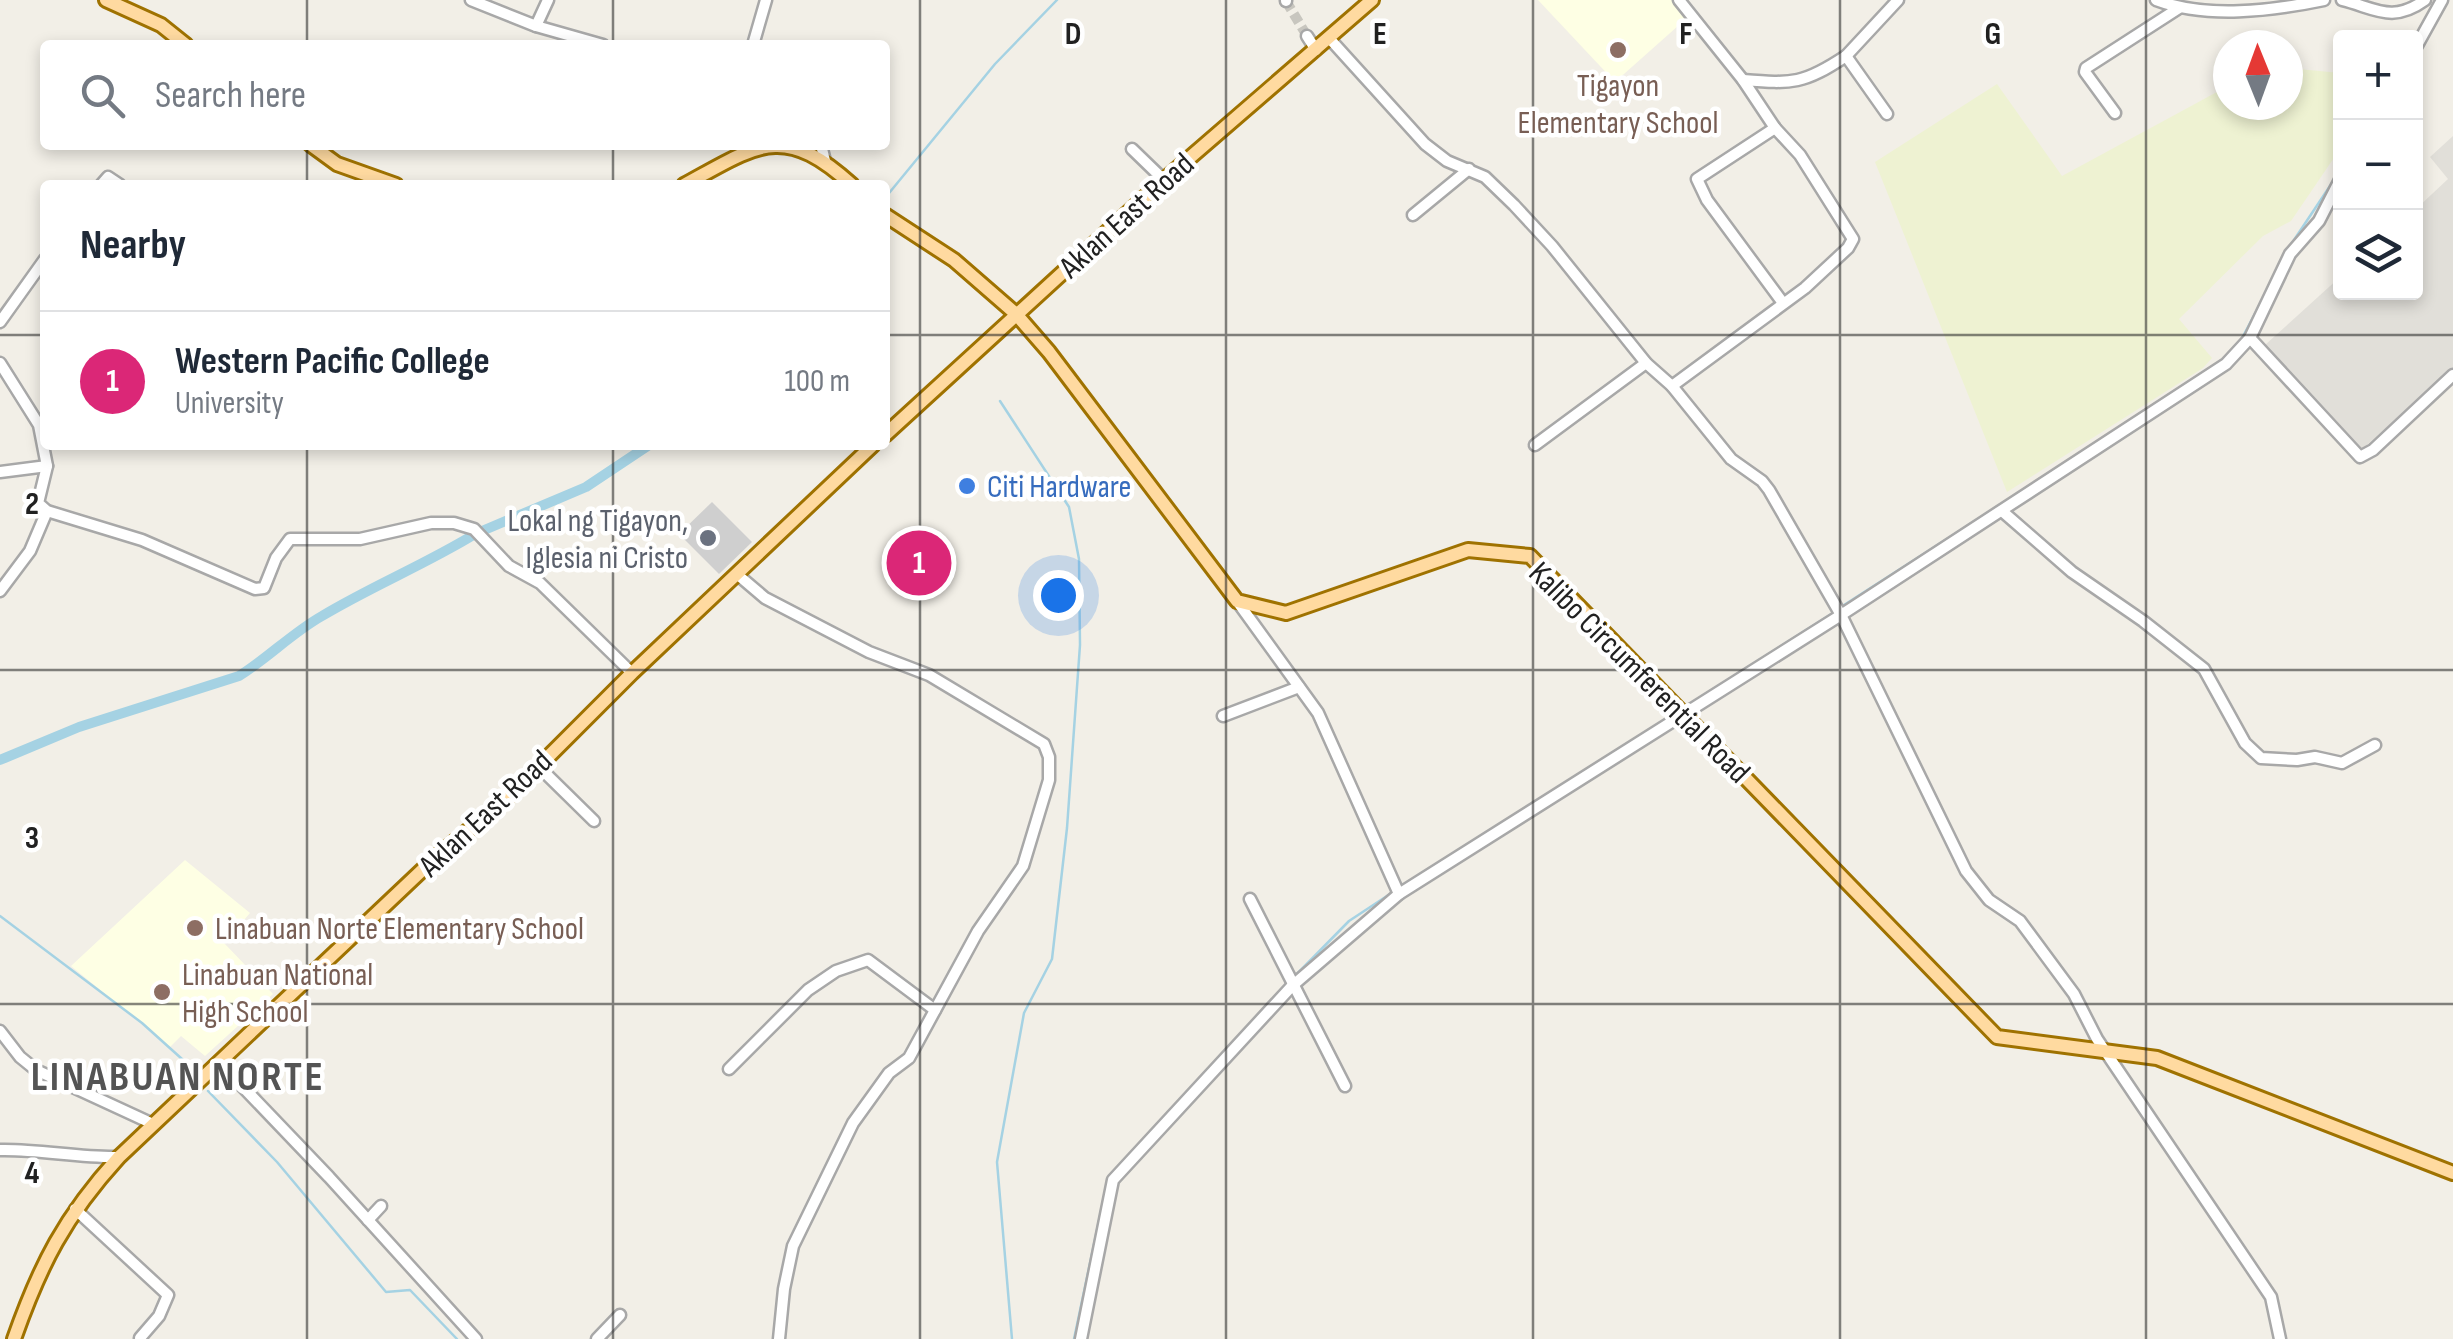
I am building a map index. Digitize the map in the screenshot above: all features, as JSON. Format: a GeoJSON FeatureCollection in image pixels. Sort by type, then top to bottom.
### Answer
{"type":"FeatureCollection","features":[{"type":"Feature","properties":{"kind":"main road"},"geometry":{"type":"LineString","coordinates":[[106,0],[161,26],[179,40]]}},
{"type":"Feature","properties":{"kind":"main road","name":"Aklan East Road"},"geometry":{"type":"LineString","coordinates":[[890,429],[1164,180],[1372,0]]}},
{"type":"Feature","properties":{"kind":"main road"},"geometry":{"type":"LineString","coordinates":[[318,150],[337,164],[382,180]]}},
{"type":"Feature","properties":{"kind":"main road"},"geometry":{"type":"LineString","coordinates":[[693,180],[754,150]]}},
{"type":"Feature","properties":{"kind":"main road"},"geometry":{"type":"LineString","coordinates":[[802,150],[826,161],[847,180]]}},
{"type":"Feature","properties":{"kind":"main road"},"geometry":{"type":"LineString","coordinates":[[890,218],[954,260],[1016,314],[1237,601]]}},
{"type":"Feature","properties":{"kind":"main road","name":"Aklan East Road"},"geometry":{"type":"LineString","coordinates":[[14,1339],[37,1274],[75,1209],[119,1157],[869,450]]}},
{"type":"Feature","properties":{"kind":"main road","name":"Kalibo Circumferential Road"},"geometry":{"type":"LineString","coordinates":[[1237,601],[1286,613],[1468,550],[1530,556],[1997,1037],[2157,1058],[2453,1173]]}},
{"type":"Feature","properties":{"kind":"street"},"geometry":{"type":"LineString","coordinates":[[472,0],[536,26],[585,40]]}},
{"type":"Feature","properties":{"kind":"street"},"geometry":{"type":"LineString","coordinates":[[536,26],[548,0]]}},
{"type":"Feature","properties":{"kind":"street"},"geometry":{"type":"LineString","coordinates":[[754,40],[766,0]]}},
{"type":"Feature","properties":{"kind":"street"},"geometry":{"type":"LineString","coordinates":[[1672,386],[1805,288],[1853,239],[1800,155],[1775,128],[1743,80],[1679,0]]}},
{"type":"Feature","properties":{"kind":"street"},"geometry":{"type":"LineString","coordinates":[[1743,80],[1800,81],[1814,77],[1846,56],[1898,0]]}},
{"type":"Feature","properties":{"kind":"street"},"geometry":{"type":"LineString","coordinates":[[2156,0],[2178,8],[2243,10],[2324,0]]}},
{"type":"Feature","properties":{"kind":"street"},"geometry":{"type":"LineString","coordinates":[[2342,0],[2388,15],[2424,0]]}},
{"type":"Feature","properties":{"kind":"street"},"geometry":{"type":"LineString","coordinates":[[2423,34],[2442,0]]}},
{"type":"Feature","properties":{"kind":"street"},"geometry":{"type":"LineString","coordinates":[[2115,113],[2084,72],[2086,68],[2178,8]]}},
{"type":"Feature","properties":{"kind":"street"},"geometry":{"type":"LineString","coordinates":[[1307,36],[1316,50]]}},
{"type":"Feature","properties":{"kind":"street"},"geometry":{"type":"LineString","coordinates":[[1329,38],[1425,144],[1446,160],[1485,177],[1552,246],[1731,460],[1769,490],[1840,615],[1966,872],[1990,900],[2020,921],[2074,994],[2105,1051],[2271,1297],[2280,1339]]}},
{"type":"Feature","properties":{"kind":"street"},"geometry":{"type":"LineString","coordinates":[[1846,56],[1887,114]]}},
{"type":"Feature","properties":{"kind":"street"},"geometry":{"type":"LineString","coordinates":[[1775,128],[1697,179],[1707,200],[1782,302]]}},
{"type":"Feature","properties":{"kind":"street"},"geometry":{"type":"LineString","coordinates":[[1132,148],[1164,180]]}},
{"type":"Feature","properties":{"kind":"street"},"geometry":{"type":"LineString","coordinates":[[823,150],[826,161]]}},
{"type":"Feature","properties":{"kind":"street"},"geometry":{"type":"LineString","coordinates":[[1414,215],[1470,169]]}},
{"type":"Feature","properties":{"kind":"street"},"geometry":{"type":"LineString","coordinates":[[1081,1339],[1113,1180],[1292,986],[1399,894],[2002,512],[2226,364],[2250,338],[2290,254],[2318,220],[2333,193]]}},
{"type":"Feature","properties":{"kind":"street"},"geometry":{"type":"LineString","coordinates":[[0,322],[40,266]]}},
{"type":"Feature","properties":{"kind":"street"},"geometry":{"type":"LineString","coordinates":[[2250,338],[2360,457],[2373,450],[2453,375]]}},
{"type":"Feature","properties":{"kind":"street"},"geometry":{"type":"LineString","coordinates":[[0,363],[40,430]]}},
{"type":"Feature","properties":{"kind":"street"},"geometry":{"type":"LineString","coordinates":[[1535,445],[1646,363]]}},
{"type":"Feature","properties":{"kind":"street"},"geometry":{"type":"LineString","coordinates":[[44,450],[47,466],[38,503],[46,511],[142,540],[255,589],[264,588],[276,558],[290,539],[360,539],[407,526],[454,523],[474,529],[509,566],[540,583],[632,674]]}},
{"type":"Feature","properties":{"kind":"street"},"geometry":{"type":"LineString","coordinates":[[0,472],[47,466]]}},
{"type":"Feature","properties":{"kind":"street"},"geometry":{"type":"LineString","coordinates":[[0,592],[30,551],[46,511]]}},
{"type":"Feature","properties":{"kind":"street"},"geometry":{"type":"LineString","coordinates":[[2002,512],[2072,572],[2204,669],[2245,744],[2262,758],[2315,757],[2342,762],[2376,745]]}},
{"type":"Feature","properties":{"kind":"street"},"geometry":{"type":"LineString","coordinates":[[738,574],[765,598],[869,652],[929,675],[1044,744],[1049,757],[1050,780],[1023,866],[978,930],[909,1058],[889,1074],[853,1123],[808,1214],[794,1246],[784,1289],[779,1339]]}},
{"type":"Feature","properties":{"kind":"street"},"geometry":{"type":"LineString","coordinates":[[1237,601],[1318,713],[1399,894]]}},
{"type":"Feature","properties":{"kind":"street"},"geometry":{"type":"LineString","coordinates":[[1223,716],[1299,687]]}},
{"type":"Feature","properties":{"kind":"street"},"geometry":{"type":"LineString","coordinates":[[538,766],[594,821]]}},
{"type":"Feature","properties":{"kind":"street"},"geometry":{"type":"LineString","coordinates":[[1250,899],[1344,1086]]}},
{"type":"Feature","properties":{"kind":"street"},"geometry":{"type":"LineString","coordinates":[[729,1069],[808,990],[836,971],[868,960],[935,1010]]}},
{"type":"Feature","properties":{"kind":"street"},"geometry":{"type":"LineString","coordinates":[[0,1031],[20,1058],[36,1070],[153,1124]]}},
{"type":"Feature","properties":{"kind":"street"},"geometry":{"type":"LineString","coordinates":[[219,1062],[476,1339]]}},
{"type":"Feature","properties":{"kind":"street"},"geometry":{"type":"LineString","coordinates":[[0,1150],[24,1148],[44,1153],[119,1157]]}},
{"type":"Feature","properties":{"kind":"street"},"geometry":{"type":"LineString","coordinates":[[368,1220],[381,1206]]}},
{"type":"Feature","properties":{"kind":"street"},"geometry":{"type":"LineString","coordinates":[[75,1209],[168,1295],[160,1316],[140,1338]]}},
{"type":"Feature","properties":{"kind":"street"},"geometry":{"type":"LineString","coordinates":[[597,1339],[620,1315]]}},
{"type":"Feature","properties":{"kind":"shaded area","name":"Tigayon Elementary School"},"geometry":{"type":"Polygon","coordinates":[[[1538,0],[1674,0],[1687,18],[1615,82],[1538,0]]]}},
{"type":"Feature","properties":{"kind":"shaded area"},"geometry":{"type":"Polygon","coordinates":[[[2303,69],[2333,72],[2333,159],[2291,221],[2263,236],[2179,319],[2212,358],[2203,368],[2007,492],[1875,162],[1997,84],[2062,176],[2213,94],[2213,120],[2303,120],[2303,69]]]}},
{"type":"Feature","properties":{"kind":"shaded area"},"geometry":{"type":"Polygon","coordinates":[[[2453,136],[2453,368],[2360,451],[2265,345],[2333,283],[2333,300],[2423,300],[2423,202],[2448,179],[2430,157],[2453,136]]]}},
{"type":"Feature","properties":{"kind":"shaded area"},"geometry":{"type":"Polygon","coordinates":[[[712,502],[752,542],[719,574],[679,534],[712,502]]]}},
{"type":"Feature","properties":{"kind":"shaded area"},"geometry":{"type":"Polygon","coordinates":[[[185,860],[250,913],[224,943],[273,994],[205,1056],[181,1036],[170,1047],[71,966],[185,860]]]}},
{"type":"Feature","properties":{"kind":"waterway"},"geometry":{"type":"LineString","coordinates":[[890,192],[995,64],[1057,0]]}},
{"type":"Feature","properties":{"kind":"waterway"},"geometry":{"type":"LineString","coordinates":[[2288,249],[2333,182]]}},
{"type":"Feature","properties":{"kind":"waterway"},"geometry":{"type":"LineString","coordinates":[[2240,342],[2269,287]]}},
{"type":"Feature","properties":{"kind":"waterway"},"geometry":{"type":"LineString","coordinates":[[2215,366],[2228,355]]}},
{"type":"Feature","properties":{"kind":"waterway"},"geometry":{"type":"LineString","coordinates":[[1000,401],[1069,507],[1079,559],[1080,645],[1067,828],[1052,959],[1024,1013],[997,1162],[1012,1339]]}},
{"type":"Feature","properties":{"kind":"waterway"},"geometry":{"type":"LineString","coordinates":[[482,531],[586,487],[642,450]]}},
{"type":"Feature","properties":{"kind":"waterway"},"geometry":{"type":"LineString","coordinates":[[1844,605],[2011,498]]}},
{"type":"Feature","properties":{"kind":"waterway"},"geometry":{"type":"LineString","coordinates":[[0,760],[79,727],[239,676],[322,616],[475,534]]}},
{"type":"Feature","properties":{"kind":"waterway"},"geometry":{"type":"LineString","coordinates":[[1696,700],[1833,613]]}},
{"type":"Feature","properties":{"kind":"waterway"},"geometry":{"type":"LineString","coordinates":[[1639,737],[1671,716]]}},
{"type":"Feature","properties":{"kind":"waterway"},"geometry":{"type":"LineString","coordinates":[[1293,978],[1349,921],[1393,892]]}},
{"type":"Feature","properties":{"kind":"waterway"},"geometry":{"type":"LineString","coordinates":[[0,916],[142,1023],[192,1068]]}},
{"type":"Feature","properties":{"kind":"waterway"},"geometry":{"type":"LineString","coordinates":[[208,1091],[277,1162],[386,1292],[410,1290],[457,1339]]}},
{"type":"Feature","properties":{"kind":"waterway"},"geometry":{"type":"LineString","coordinates":[[1074,1339],[1105,1192]]}},
{"type":"Feature","properties":{"kind":"tunnel"},"geometry":{"type":"LineString","coordinates":[[1286,1],[1307,36]]}},
{"type":"Feature","properties":{"kind":"place","name":"Tigayon Elementary School"},"geometry":{"type":"Point","coordinates":[1618,50]}},
{"type":"Feature","properties":{"kind":"place","name":"Citi Hardware"},"geometry":{"type":"Point","coordinates":[967,486]}},
{"type":"Feature","properties":{"kind":"place","name":"Lokal ng Tigayon, Iglesia ni Cristo"},"geometry":{"type":"Point","coordinates":[708,538]}},
{"type":"Feature","properties":{"kind":"place","name":"Western Pacific College"},"geometry":{"type":"Point","coordinates":[919,563]}},
{"type":"Feature","properties":{"kind":"place","name":"Linabuan Norte Elementary School"},"geometry":{"type":"Point","coordinates":[195,928]}},
{"type":"Feature","properties":{"kind":"place","name":"Linabuan National High School"},"geometry":{"type":"Point","coordinates":[162,992]}},
{"type":"Feature","properties":{"kind":"district","name":"LINABUAN NORTE"},"geometry":{"type":"Point","coordinates":[178,1075]}}]}
